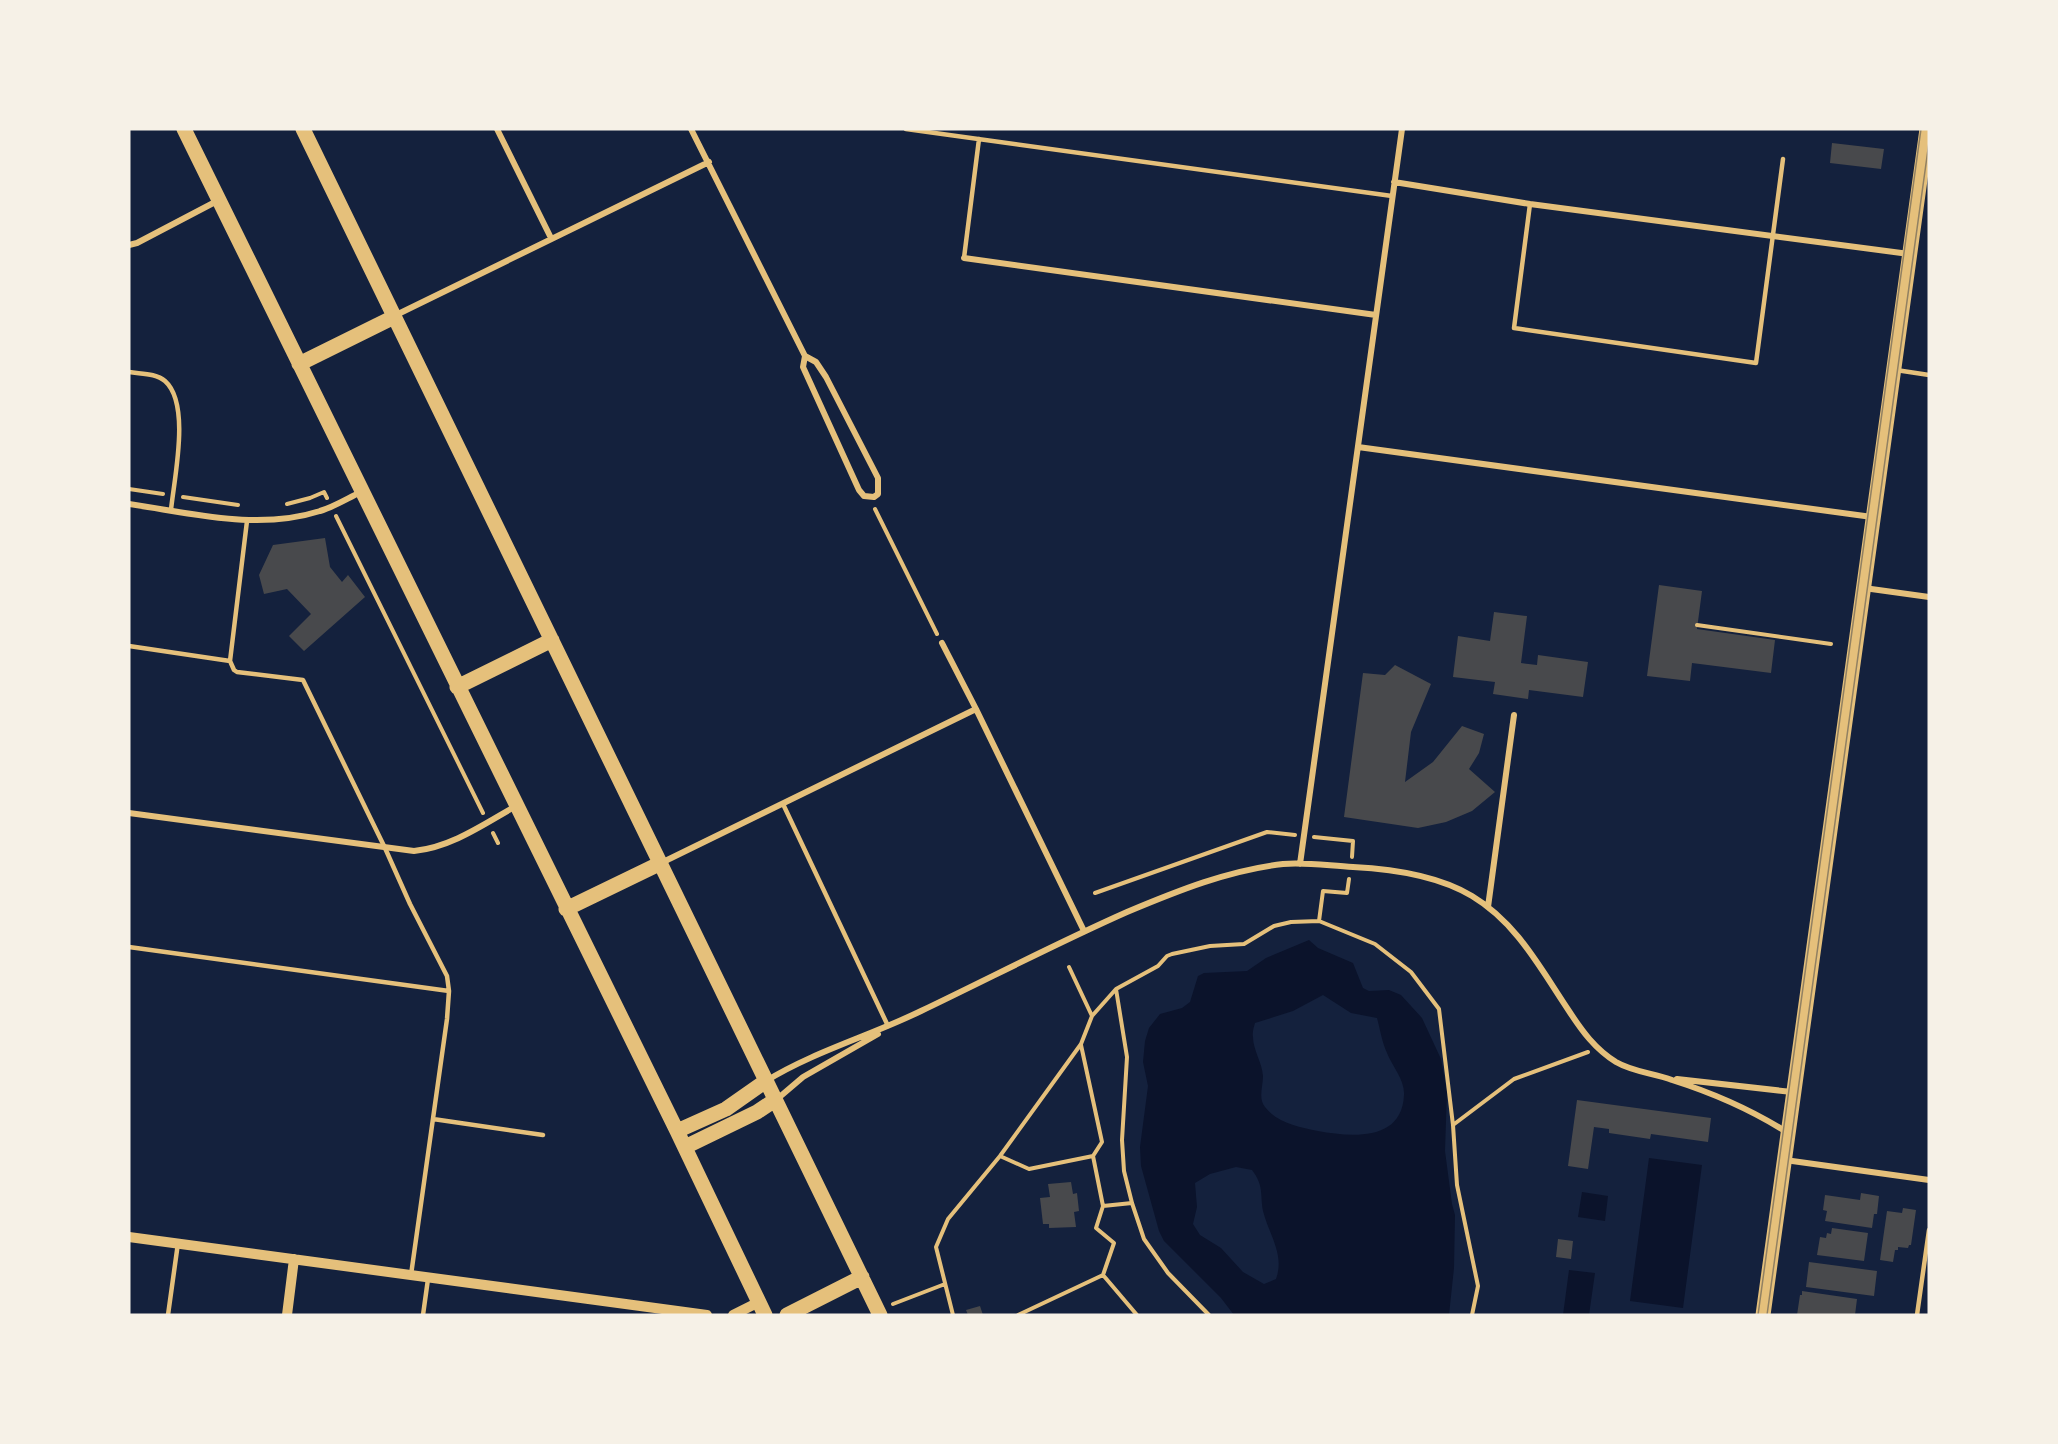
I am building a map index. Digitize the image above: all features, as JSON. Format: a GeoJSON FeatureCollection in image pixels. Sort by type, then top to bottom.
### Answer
{"type":"FeatureCollection","features":[{"type":"Feature","properties":{"kind":"main road"},"geometry":{"type":"LineString","coordinates":[[184,129],[685,1147],[762,1309]]}},
{"type":"Feature","properties":{"kind":"main road"},"geometry":{"type":"LineString","coordinates":[[303,129],[879,1313]]}},
{"type":"Feature","properties":{"kind":"main road"},"geometry":{"type":"LineString","coordinates":[[1763,1315],[1927,129]]}},
{"type":"Feature","properties":{"kind":"main road"},"geometry":{"type":"LineString","coordinates":[[299,364],[394,317]]}},
{"type":"Feature","properties":{"kind":"main road"},"geometry":{"type":"LineString","coordinates":[[457,687],[552,640]]}},
{"type":"Feature","properties":{"kind":"main road"},"geometry":{"type":"LineString","coordinates":[[566,909],[661,863]]}},
{"type":"Feature","properties":{"kind":"main road"},"geometry":{"type":"LineString","coordinates":[[677,1131],[726,1108],[766,1081]]}},
{"type":"Feature","properties":{"kind":"main road"},"geometry":{"type":"LineString","coordinates":[[685,1147],[757,1112],[776,1100]]}},
{"type":"Feature","properties":{"kind":"main road"},"geometry":{"type":"LineString","coordinates":[[787,1315],[862,1277]]}},
{"type":"Feature","properties":{"kind":"street"},"geometry":{"type":"LineString","coordinates":[[497,129],[551,238]]}},
{"type":"Feature","properties":{"kind":"street"},"geometry":{"type":"LineString","coordinates":[[691,129],[805,356],[816,362],[826,377],[878,478],[878,494],[869,498],[859,490],[803,368],[805,356]]}},
{"type":"Feature","properties":{"kind":"street"},"geometry":{"type":"LineString","coordinates":[[1300,864],[1402,129]]}},
{"type":"Feature","properties":{"kind":"street"},"geometry":{"type":"LineString","coordinates":[[394,317],[709,162]]}},
{"type":"Feature","properties":{"kind":"street"},"geometry":{"type":"LineString","coordinates":[[1394,182],[1530,204],[1909,254]]}},
{"type":"Feature","properties":{"kind":"street"},"geometry":{"type":"LineString","coordinates":[[129,245],[219,200]]}},
{"type":"Feature","properties":{"kind":"street"},"geometry":{"type":"LineString","coordinates":[[964,258],[1376,315]]}},
{"type":"Feature","properties":{"kind":"street"},"geometry":{"type":"LineString","coordinates":[[1358,447],[1873,518]]}},
{"type":"Feature","properties":{"kind":"street"},"geometry":{"type":"LineString","coordinates":[[129,504],[247,521],[303,516],[362,492]]}},
{"type":"Feature","properties":{"kind":"street"},"geometry":{"type":"LineString","coordinates":[[1864,588],[1929,597]]}},
{"type":"Feature","properties":{"kind":"street"},"geometry":{"type":"LineString","coordinates":[[942,644],[1084,931]]}},
{"type":"Feature","properties":{"kind":"street"},"geometry":{"type":"LineString","coordinates":[[661,863],[976,710]]}},
{"type":"Feature","properties":{"kind":"street"},"geometry":{"type":"LineString","coordinates":[[1488,907],[1514,715]]}},
{"type":"Feature","properties":{"kind":"street"},"geometry":{"type":"LineString","coordinates":[[129,813],[414,851],[431,849],[448,843],[516,806]]}},
{"type":"Feature","properties":{"kind":"street"},"geometry":{"type":"LineString","coordinates":[[766,1081],[794,1065],[888,1027],[1084,931],[1148,903],[1213,879],[1263,867],[1300,864],[1376,868],[1433,879],[1456,887],[1488,907],[1521,939],[1582,1031],[1597,1049],[1617,1063],[1634,1070],[1668,1078],[1794,1093]]}},
{"type":"Feature","properties":{"kind":"street"},"geometry":{"type":"LineString","coordinates":[[776,1100],[803,1077],[888,1027]]}},
{"type":"Feature","properties":{"kind":"street"},"geometry":{"type":"LineString","coordinates":[[1668,1078],[1741,1106],[1788,1134]]}},
{"type":"Feature","properties":{"kind":"street"},"geometry":{"type":"LineString","coordinates":[[1785,1160],[1929,1180]]}},
{"type":"Feature","properties":{"kind":"street"},"geometry":{"type":"LineString","coordinates":[[129,1237],[707,1315]]}},
{"type":"Feature","properties":{"kind":"street"},"geometry":{"type":"LineString","coordinates":[[287,1315],[294,1259]]}},
{"type":"Feature","properties":{"kind":"street"},"geometry":{"type":"LineString","coordinates":[[733,1315],[762,1309]]}},
{"type":"Feature","properties":{"kind":"lane"},"geometry":{"type":"LineString","coordinates":[[906,129],[1392,196]]}},
{"type":"Feature","properties":{"kind":"lane"},"geometry":{"type":"LineString","coordinates":[[964,258],[979,139]]}},
{"type":"Feature","properties":{"kind":"lane"},"geometry":{"type":"LineString","coordinates":[[1530,204],[1514,328],[1756,363],[1784,159]]}},
{"type":"Feature","properties":{"kind":"lane"},"geometry":{"type":"LineString","coordinates":[[1893,370],[1929,375]]}},
{"type":"Feature","properties":{"kind":"lane"},"geometry":{"type":"LineString","coordinates":[[129,372],[156,376],[165,381],[176,400],[181,433],[171,510]]}},
{"type":"Feature","properties":{"kind":"lane"},"geometry":{"type":"LineString","coordinates":[[247,521],[230,661],[237,672],[303,680],[447,976],[447,1019],[411,1275]]}},
{"type":"Feature","properties":{"kind":"lane"},"geometry":{"type":"LineString","coordinates":[[129,646],[230,661]]}},
{"type":"Feature","properties":{"kind":"lane"},"geometry":{"type":"LineString","coordinates":[[783,804],[888,1027]]}},
{"type":"Feature","properties":{"kind":"lane"},"geometry":{"type":"LineString","coordinates":[[129,947],[448,991]]}},
{"type":"Feature","properties":{"kind":"lane"},"geometry":{"type":"LineString","coordinates":[[433,1119],[543,1135]]}},
{"type":"Feature","properties":{"kind":"lane"},"geometry":{"type":"LineString","coordinates":[[1917,1315],[1929,1230]]}},
{"type":"Feature","properties":{"kind":"lane"},"geometry":{"type":"LineString","coordinates":[[168,1315],[178,1244]]}},
{"type":"Feature","properties":{"kind":"lane"},"geometry":{"type":"LineString","coordinates":[[423,1315],[428,1278]]}},
{"type":"Feature","properties":{"kind":"path"},"geometry":{"type":"LineString","coordinates":[[129,489],[242,506]]}},
{"type":"Feature","properties":{"kind":"path"},"geometry":{"type":"LineString","coordinates":[[284,504],[324,492],[498,843]]}},
{"type":"Feature","properties":{"kind":"path"},"geometry":{"type":"LineString","coordinates":[[869,498],[942,644]]}},
{"type":"Feature","properties":{"kind":"path"},"geometry":{"type":"LineString","coordinates":[[1697,625],[1831,644]]}},
{"type":"Feature","properties":{"kind":"path"},"geometry":{"type":"LineString","coordinates":[[953,1315],[936,1247],[948,1219],[1000,1156],[1081,1044],[1092,1016],[1116,989],[1158,966],[1172,954],[1210,946],[1244,944],[1274,926],[1291,922],[1320,921],[1375,944],[1411,972],[1439,1009],[1453,1125],[1457,1185],[1478,1286],[1472,1315]]}},
{"type":"Feature","properties":{"kind":"path"},"geometry":{"type":"LineString","coordinates":[[1069,967],[1092,1016]]}},
{"type":"Feature","properties":{"kind":"path"},"geometry":{"type":"LineString","coordinates":[[1116,989],[1127,1057],[1122,1140],[1125,1171],[1132,1203],[1144,1239],[1168,1272],[1209,1315]]}},
{"type":"Feature","properties":{"kind":"path"},"geometry":{"type":"LineString","coordinates":[[1018,1315],[1103,1275],[1114,1242],[1096,1228],[1103,1206],[1093,1156],[1102,1142],[1081,1044]]}},
{"type":"Feature","properties":{"kind":"path"},"geometry":{"type":"LineString","coordinates":[[1453,1125],[1514,1079],[1597,1049]]}},
{"type":"Feature","properties":{"kind":"path"},"geometry":{"type":"LineString","coordinates":[[1000,1156],[1029,1169],[1093,1156]]}},
{"type":"Feature","properties":{"kind":"path"},"geometry":{"type":"LineString","coordinates":[[1103,1206],[1132,1203]]}},
{"type":"Feature","properties":{"kind":"path"},"geometry":{"type":"LineString","coordinates":[[1103,1275],[1137,1315]]}},
{"type":"Feature","properties":{"kind":"path"},"geometry":{"type":"LineString","coordinates":[[879,1313],[945,1284]]}},
{"type":"Feature","properties":{"kind":"water"},"geometry":{"type":"Polygon","coordinates":[[[1309,940],[1318,948],[1353,963],[1363,988],[1369,991],[1389,990],[1401,995],[1422,1018],[1441,1059],[1447,1091],[1445,1151],[1455,1215],[1454,1268],[1449,1315],[1234,1315],[1221,1298],[1164,1241],[1159,1231],[1141,1166],[1140,1147],[1148,1086],[1143,1062],[1149,1028],[1160,1014],[1182,1008],[1190,1002],[1198,976],[1204,973],[1247,971],[1266,958],[1309,940]],[[1323,995],[1293,1011],[1255,1023],[1253,1042],[1263,1076],[1261,1096],[1263,1104],[1282,1121],[1318,1131],[1359,1135],[1385,1129],[1401,1110],[1404,1089],[1385,1049],[1377,1018],[1351,1013],[1323,995]],[[1236,1167],[1210,1174],[1195,1183],[1197,1207],[1193,1224],[1200,1235],[1221,1248],[1243,1272],[1264,1284],[1276,1279],[1279,1261],[1263,1211],[1258,1181],[1252,1170],[1236,1167]]]}},
{"type":"Feature","properties":{"kind":"water"},"geometry":{"type":"Polygon","coordinates":[[[1649,1158],[1702,1165],[1683,1308],[1630,1301],[1649,1158]]]}},
{"type":"Feature","properties":{"kind":"water"},"geometry":{"type":"Polygon","coordinates":[[[1582,1192],[1608,1196],[1605,1221],[1578,1217],[1582,1192]]]}},
{"type":"Feature","properties":{"kind":"water"},"geometry":{"type":"Polygon","coordinates":[[[1569,1270],[1595,1273],[1589,1315],[1563,1315],[1569,1270]]]}},
{"type":"Feature","properties":{"kind":"building"},"geometry":{"type":"Polygon","coordinates":[[[1832,143],[1884,149],[1881,169],[1830,163],[1832,143]]]}},
{"type":"Feature","properties":{"kind":"building"},"geometry":{"type":"Polygon","coordinates":[[[325,538],[330,567],[342,582],[348,575],[365,597],[304,651],[289,636],[311,614],[287,589],[264,594],[259,575],[273,545],[325,538]]]}},
{"type":"Feature","properties":{"kind":"building"},"geometry":{"type":"Polygon","coordinates":[[[1659,585],[1702,591],[1697,629],[1775,640],[1771,673],[1692,663],[1690,681],[1647,676],[1659,585]]]}},
{"type":"Feature","properties":{"kind":"building"},"geometry":{"type":"Polygon","coordinates":[[[1494,612],[1527,616],[1521,663],[1537,665],[1538,655],[1588,662],[1583,697],[1529,690],[1528,699],[1493,694],[1495,682],[1453,677],[1458,636],[1490,641],[1494,612]]]}},
{"type":"Feature","properties":{"kind":"building"},"geometry":{"type":"Polygon","coordinates":[[[1395,665],[1431,684],[1411,732],[1405,782],[1433,762],[1462,726],[1484,734],[1479,753],[1469,769],[1495,792],[1472,811],[1446,822],[1418,828],[1344,817],[1363,673],[1385,675],[1395,665]]]}},
{"type":"Feature","properties":{"kind":"building"},"geometry":{"type":"Polygon","coordinates":[[[1577,1100],[1711,1118],[1708,1142],[1651,1134],[1650,1139],[1609,1133],[1609,1129],[1594,1127],[1588,1169],[1568,1166],[1577,1100]]]}},
{"type":"Feature","properties":{"kind":"building"},"geometry":{"type":"Polygon","coordinates":[[[1071,1182],[1073,1194],[1077,1193],[1079,1211],[1074,1212],[1076,1227],[1049,1228],[1049,1224],[1043,1224],[1040,1198],[1050,1197],[1048,1184],[1071,1182]]]}},
{"type":"Feature","properties":{"kind":"building"},"geometry":{"type":"Polygon","coordinates":[[[1861,1193],[1879,1196],[1877,1214],[1874,1214],[1872,1228],[1825,1221],[1827,1211],[1823,1210],[1825,1195],[1860,1200],[1861,1193]]]}},
{"type":"Feature","properties":{"kind":"building"},"geometry":{"type":"Polygon","coordinates":[[[1903,1208],[1916,1210],[1911,1245],[1908,1248],[1898,1247],[1898,1250],[1895,1250],[1893,1262],[1880,1260],[1887,1211],[1902,1213],[1903,1208]]]}},
{"type":"Feature","properties":{"kind":"building"},"geometry":{"type":"Polygon","coordinates":[[[1832,1228],[1868,1233],[1864,1261],[1817,1255],[1820,1237],[1826,1238],[1827,1233],[1831,1234],[1832,1228]]]}},
{"type":"Feature","properties":{"kind":"building"},"geometry":{"type":"Polygon","coordinates":[[[1558,1239],[1573,1241],[1571,1259],[1556,1257],[1558,1239]]]}},
{"type":"Feature","properties":{"kind":"building"},"geometry":{"type":"Polygon","coordinates":[[[1809,1262],[1877,1271],[1874,1296],[1806,1287],[1809,1262]]]}},
{"type":"Feature","properties":{"kind":"building"},"geometry":{"type":"Polygon","coordinates":[[[1802,1291],[1857,1299],[1855,1315],[1797,1315],[1802,1291]]]}},
{"type":"Feature","properties":{"kind":"building"},"geometry":{"type":"Polygon","coordinates":[[[980,1306],[983,1315],[968,1315],[966,1310],[980,1306]]]}},
{"type":"Feature","properties":{"kind":"tram line"},"geometry":{"type":"LineString","coordinates":[[1758,1315],[1921,129]]}},
{"type":"Feature","properties":{"kind":"tram line"},"geometry":{"type":"LineString","coordinates":[[1767,1315],[1929,142]]}}]}
